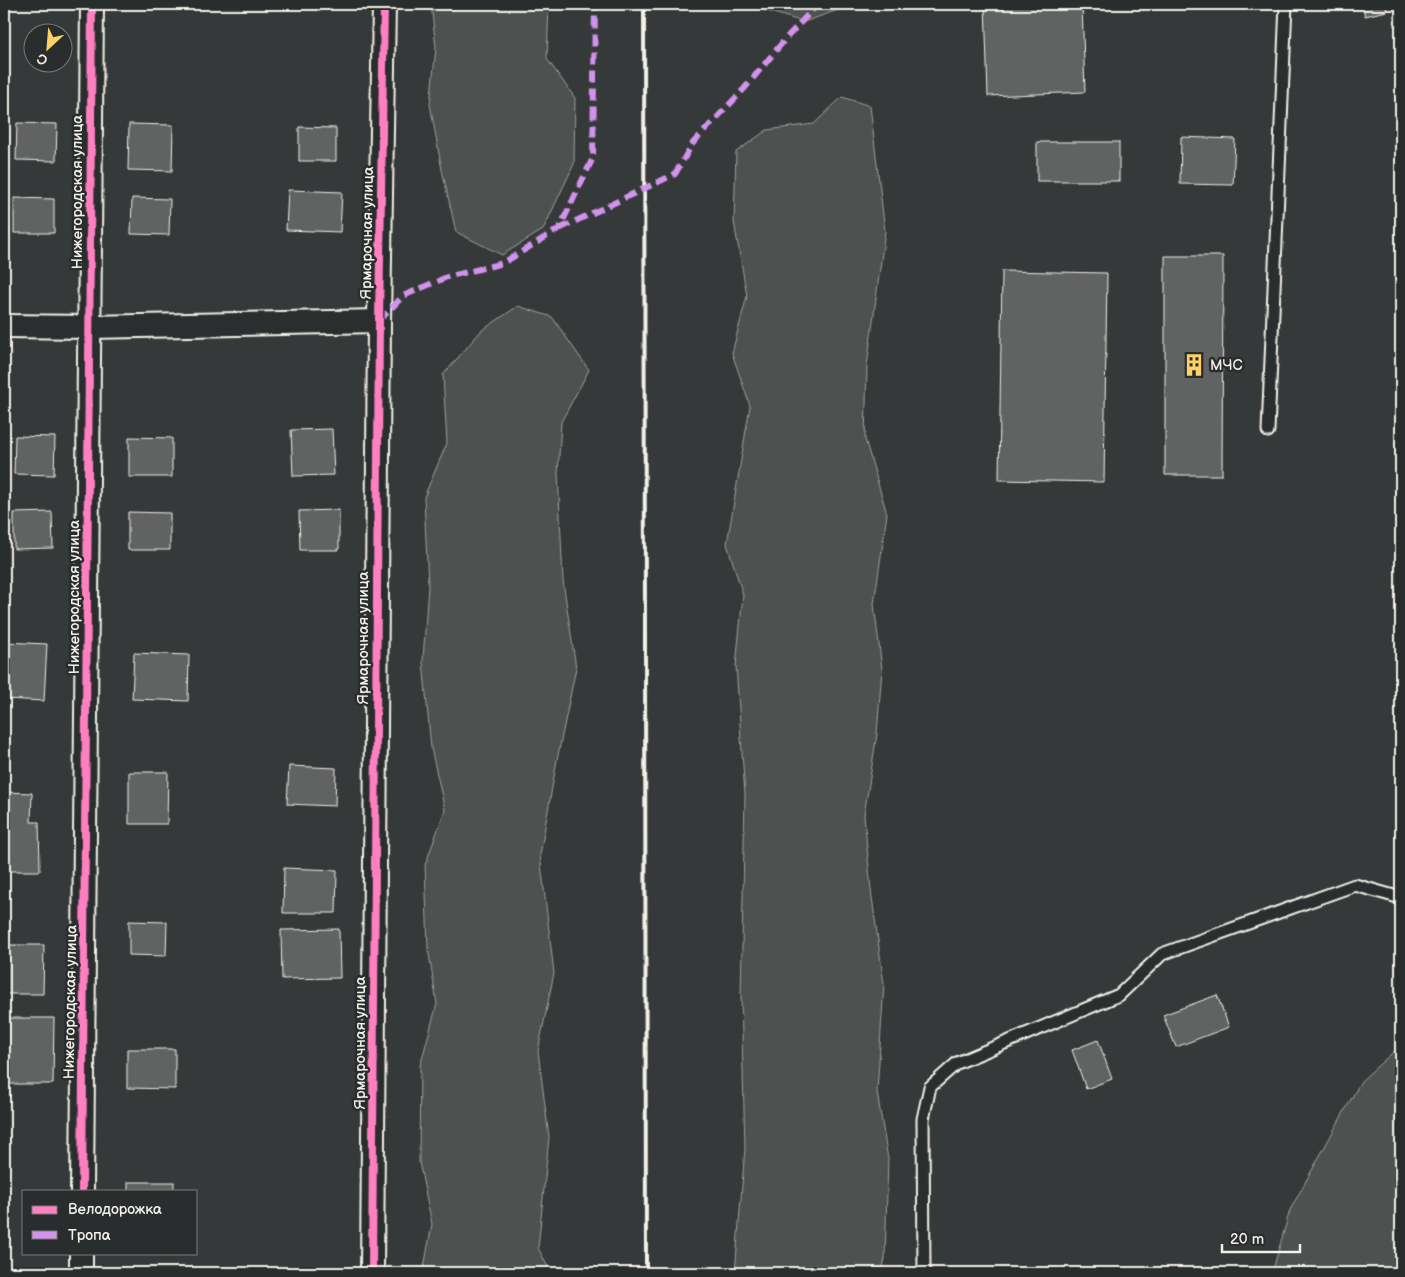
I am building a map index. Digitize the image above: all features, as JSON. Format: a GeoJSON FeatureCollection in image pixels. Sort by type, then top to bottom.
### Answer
{"type":"FeatureCollection","features":[{"type":"Feature","properties":{"kind":"street","name":"Нижегородская улица"},"geometry":{"type":"LineString","coordinates":[[82,1190],[92,4]]}},
{"type":"Feature","properties":{"kind":"street","name":"Ярмарочная улица"},"geometry":{"type":"LineString","coordinates":[[372,1273],[379,321],[384,4]]}},
{"type":"Feature","properties":{"kind":"street"},"geometry":{"type":"LineString","coordinates":[[4,326],[90,327],[379,321]]}},
{"type":"Feature","properties":{"kind":"street"},"geometry":{"type":"LineString","coordinates":[[81,1254],[81,1273]]}},
{"type":"Feature","properties":{"kind":"lane"},"geometry":{"type":"LineString","coordinates":[[1268,432],[1286,4]]}},
{"type":"Feature","properties":{"kind":"lane"},"geometry":{"type":"LineString","coordinates":[[924,1273],[923,1120],[930,1087],[957,1063],[1120,995],[1162,954],[1355,885],[1401,898]]}},
{"type":"Feature","properties":{"kind":"shaded area"},"geometry":{"type":"Polygon","coordinates":[[[431,4],[549,4],[547,59],[575,98],[574,164],[543,230],[502,255],[456,232],[430,104],[436,48],[431,4]]]}},
{"type":"Feature","properties":{"kind":"shaded area"},"geometry":{"type":"Polygon","coordinates":[[[758,4],[842,4],[841,9],[804,22],[760,9],[758,4]]]}},
{"type":"Feature","properties":{"kind":"shaded area"},"geometry":{"type":"Polygon","coordinates":[[[842,97],[870,106],[885,231],[867,366],[865,439],[887,514],[874,604],[882,669],[877,734],[864,815],[871,890],[884,984],[877,1092],[888,1159],[885,1258],[882,1273],[735,1273],[745,1148],[741,996],[745,795],[736,666],[743,595],[727,544],[750,406],[732,353],[747,296],[734,222],[736,152],[767,130],[814,124],[842,97]]]}},
{"type":"Feature","properties":{"kind":"shaded area"},"geometry":{"type":"Polygon","coordinates":[[[518,306],[552,317],[589,370],[561,422],[558,473],[563,581],[576,668],[540,855],[554,973],[538,1051],[549,1137],[538,1248],[551,1273],[423,1273],[432,1224],[419,1162],[420,1066],[437,1004],[428,948],[425,865],[445,810],[431,748],[423,661],[428,585],[424,497],[447,443],[443,375],[481,331],[518,306]]]}},
{"type":"Feature","properties":{"kind":"shaded area"},"geometry":{"type":"Polygon","coordinates":[[[1401,1045],[1401,1273],[1272,1273],[1290,1210],[1361,1081],[1401,1045]]]}},
{"type":"Feature","properties":{"kind":"building"},"geometry":{"type":"Polygon","coordinates":[[[985,4],[1082,4],[1085,92],[988,96],[985,4]]]}},
{"type":"Feature","properties":{"kind":"building"},"geometry":{"type":"Polygon","coordinates":[[[1362,4],[1386,4],[1387,11],[1365,16],[1362,4]]]}},
{"type":"Feature","properties":{"kind":"building"},"geometry":{"type":"Polygon","coordinates":[[[17,123],[57,124],[56,161],[16,160],[17,123]]]}},
{"type":"Feature","properties":{"kind":"building"},"geometry":{"type":"Polygon","coordinates":[[[129,124],[173,125],[172,171],[128,170],[129,124]]]}},
{"type":"Feature","properties":{"kind":"building"},"geometry":{"type":"Polygon","coordinates":[[[299,127],[336,128],[336,161],[299,161],[299,127]]]}},
{"type":"Feature","properties":{"kind":"building"},"geometry":{"type":"Polygon","coordinates":[[[1181,137],[1235,139],[1233,185],[1180,184],[1181,137]]]}},
{"type":"Feature","properties":{"kind":"building"},"geometry":{"type":"Polygon","coordinates":[[[1037,142],[1119,142],[1119,181],[1037,181],[1037,142]]]}},
{"type":"Feature","properties":{"kind":"building"},"geometry":{"type":"Polygon","coordinates":[[[288,190],[342,192],[340,232],[286,230],[288,190]]]}},
{"type":"Feature","properties":{"kind":"building"},"geometry":{"type":"Polygon","coordinates":[[[14,198],[54,199],[54,233],[14,233],[14,198]]]}},
{"type":"Feature","properties":{"kind":"building"},"geometry":{"type":"Polygon","coordinates":[[[132,198],[170,199],[169,235],[131,234],[132,198]]]}},
{"type":"Feature","properties":{"kind":"building","name":"МЧС"},"geometry":{"type":"Polygon","coordinates":[[[1165,256],[1223,256],[1222,475],[1165,475],[1165,256]]]}},
{"type":"Feature","properties":{"kind":"building"},"geometry":{"type":"Polygon","coordinates":[[[1002,271],[1107,273],[1104,482],[999,480],[1002,271]]]}},
{"type":"Feature","properties":{"kind":"building"},"geometry":{"type":"Polygon","coordinates":[[[332,429],[334,475],[293,476],[291,430],[332,429]]]}},
{"type":"Feature","properties":{"kind":"building"},"geometry":{"type":"Polygon","coordinates":[[[15,436],[55,437],[54,475],[14,474],[15,436]]]}},
{"type":"Feature","properties":{"kind":"building"},"geometry":{"type":"Polygon","coordinates":[[[129,437],[172,438],[172,477],[129,477],[129,437]]]}},
{"type":"Feature","properties":{"kind":"building"},"geometry":{"type":"Polygon","coordinates":[[[339,510],[339,550],[300,550],[299,511],[339,510]]]}},
{"type":"Feature","properties":{"kind":"building"},"geometry":{"type":"Polygon","coordinates":[[[52,512],[53,548],[14,549],[14,513],[52,512]]]}},
{"type":"Feature","properties":{"kind":"building"},"geometry":{"type":"Polygon","coordinates":[[[128,512],[170,513],[170,550],[128,550],[128,512]]]}},
{"type":"Feature","properties":{"kind":"building"},"geometry":{"type":"Polygon","coordinates":[[[4,642],[47,644],[44,701],[4,699],[4,642]]]}},
{"type":"Feature","properties":{"kind":"building"},"geometry":{"type":"Polygon","coordinates":[[[134,653],[189,655],[188,701],[132,699],[134,653]]]}},
{"type":"Feature","properties":{"kind":"building"},"geometry":{"type":"Polygon","coordinates":[[[289,766],[336,768],[335,806],[287,804],[289,766]]]}},
{"type":"Feature","properties":{"kind":"building"},"geometry":{"type":"Polygon","coordinates":[[[129,772],[168,772],[167,824],[129,824],[129,772]]]}},
{"type":"Feature","properties":{"kind":"building"},"geometry":{"type":"Polygon","coordinates":[[[4,792],[32,793],[31,822],[39,822],[40,871],[4,871],[4,792]]]}},
{"type":"Feature","properties":{"kind":"building"},"geometry":{"type":"Polygon","coordinates":[[[284,868],[337,870],[336,913],[283,913],[284,868]]]}},
{"type":"Feature","properties":{"kind":"building"},"geometry":{"type":"Polygon","coordinates":[[[129,921],[167,922],[166,956],[129,955],[129,921]]]}},
{"type":"Feature","properties":{"kind":"building"},"geometry":{"type":"Polygon","coordinates":[[[339,929],[340,978],[282,979],[281,930],[339,929]]]}},
{"type":"Feature","properties":{"kind":"building"},"geometry":{"type":"Polygon","coordinates":[[[4,945],[44,945],[43,994],[4,994],[4,945]]]}},
{"type":"Feature","properties":{"kind":"building"},"geometry":{"type":"Polygon","coordinates":[[[1217,995],[1229,1027],[1176,1047],[1163,1015],[1217,995]]]}},
{"type":"Feature","properties":{"kind":"building"},"geometry":{"type":"Polygon","coordinates":[[[6,1018],[54,1018],[53,1084],[6,1084],[6,1018]]]}},
{"type":"Feature","properties":{"kind":"building"},"geometry":{"type":"Polygon","coordinates":[[[1098,1040],[1112,1079],[1086,1089],[1072,1050],[1098,1040]]]}},
{"type":"Feature","properties":{"kind":"building"},"geometry":{"type":"Polygon","coordinates":[[[127,1049],[175,1049],[175,1089],[127,1088],[127,1049]]]}},
{"type":"Feature","properties":{"kind":"building"},"geometry":{"type":"Polygon","coordinates":[[[128,1182],[174,1182],[174,1190],[128,1190],[128,1182]]]}},
{"type":"Feature","properties":{"kind":"railway"},"geometry":{"type":"LineString","coordinates":[[644,4],[646,1273]]}},
{"type":"Feature","properties":{"kind":"marked path"},"geometry":{"type":"LineString","coordinates":[[379,321],[403,296],[447,277],[503,263],[559,229],[593,158],[595,4]]}},
{"type":"Feature","properties":{"kind":"marked path"},"geometry":{"type":"LineString","coordinates":[[559,229],[675,174],[693,143],[744,89],[787,37],[818,4]]}},
{"type":"Feature","properties":{"kind":"cycle path"},"geometry":{"type":"LineString","coordinates":[[82,1190],[92,4]]}},
{"type":"Feature","properties":{"kind":"cycle path"},"geometry":{"type":"LineString","coordinates":[[372,1273],[379,321],[384,4]]}},
{"type":"Feature","properties":{"kind":"place","name":"МЧС"},"geometry":{"type":"Point","coordinates":[1194,365]}}]}
